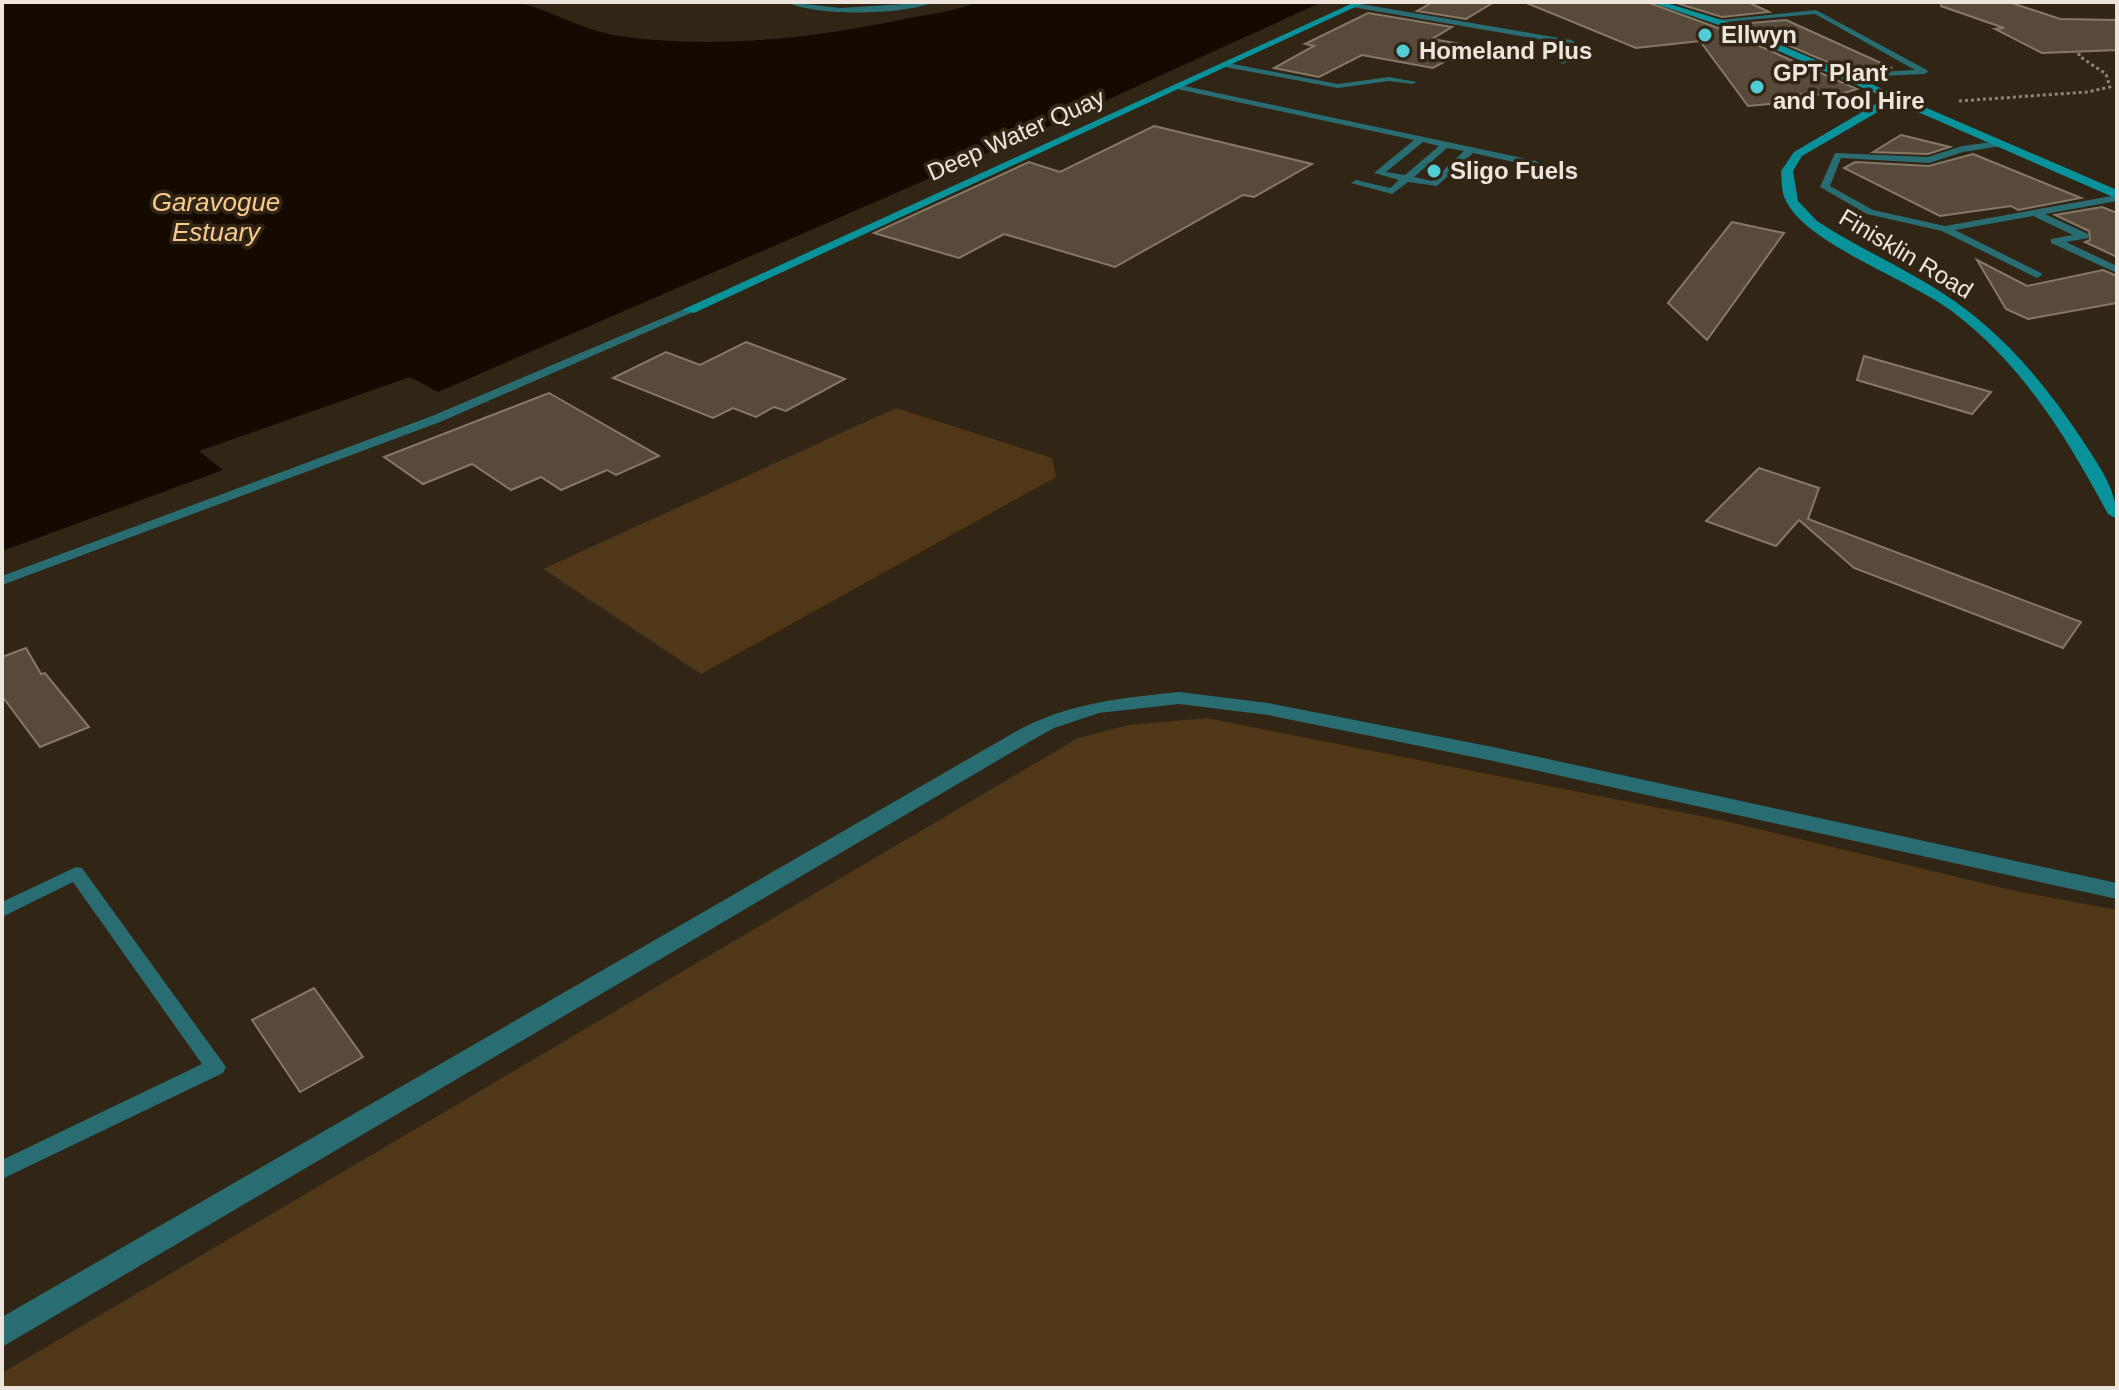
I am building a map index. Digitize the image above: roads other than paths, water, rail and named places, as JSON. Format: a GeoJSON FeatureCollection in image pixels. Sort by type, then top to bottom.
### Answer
{"type":"FeatureCollection","features":[{"type":"Feature","properties":{"kind":"street"},"geometry":{"type":"LineString","coordinates":[[1654,2],[1714,21],[2117,196]]}},
{"type":"Feature","properties":{"kind":"street","name":"Deep Water Quay"},"geometry":{"type":"LineString","coordinates":[[689,310],[853,232],[1180,87],[1358,4]]}},
{"type":"Feature","properties":{"kind":"street","name":"Finisklin Road"},"geometry":{"type":"LineString","coordinates":[[1892,99],[1798,154],[1787,171],[1792,203],[1812,224],[1945,299],[1985,330],[2046,393],[2117,514]]}},
{"type":"Feature","properties":{"kind":"street"},"geometry":{"type":"LineString","coordinates":[[2,1333],[1022,737],[1047,723],[1097,707],[1179,698],[1268,709],[1493,754],[2117,891]]}},
{"type":"Feature","properties":{"kind":"lane"},"geometry":{"type":"LineString","coordinates":[[791,2],[799,6],[862,8],[930,2]]}},
{"type":"Feature","properties":{"kind":"lane"},"geometry":{"type":"LineString","coordinates":[[1358,4],[1571,42],[1563,62]]}},
{"type":"Feature","properties":{"kind":"lane"},"geometry":{"type":"LineString","coordinates":[[1714,21],[1816,12],[1924,72],[1842,76]]}},
{"type":"Feature","properties":{"kind":"lane"},"geometry":{"type":"LineString","coordinates":[[1228,65],[1338,86],[1389,79],[1413,82]]}},
{"type":"Feature","properties":{"kind":"lane"},"geometry":{"type":"LineString","coordinates":[[1180,87],[1536,164]]}},
{"type":"Feature","properties":{"kind":"lane"},"geometry":{"type":"LineString","coordinates":[[1421,139],[1379,173],[1434,184],[1471,150]]}},
{"type":"Feature","properties":{"kind":"lane"},"geometry":{"type":"LineString","coordinates":[[1999,144],[1962,149],[1929,160],[1838,155],[1825,187],[1870,212],[1945,229],[2037,275]]}},
{"type":"Feature","properties":{"kind":"lane"},"geometry":{"type":"LineString","coordinates":[[1356,183],[1392,191],[1445,145]]}},
{"type":"Feature","properties":{"kind":"lane"},"geometry":{"type":"LineString","coordinates":[[1945,229],[2117,196]]}},
{"type":"Feature","properties":{"kind":"lane"},"geometry":{"type":"LineString","coordinates":[[2035,213],[2084,236],[2055,241],[2117,270]]}},
{"type":"Feature","properties":{"kind":"lane"},"geometry":{"type":"LineString","coordinates":[[2,581],[436,419],[689,310]]}},
{"type":"Feature","properties":{"kind":"lane"},"geometry":{"type":"LineString","coordinates":[[2,910],[76,873],[216,1067],[2,1170]]}},
{"type":"Feature","properties":{"kind":"water","name":"Garavogue Estuary"},"geometry":{"type":"Polygon","coordinates":[[[2,2],[515,2],[619,36],[724,42],[795,37],[865,27],[948,11],[977,2],[1322,2],[1059,122],[438,392],[410,377],[199,451],[223,470],[2,551],[2,2]]]}},
{"type":"Feature","properties":{"kind":"place","name":"Ellwyn"},"geometry":{"type":"Point","coordinates":[1705,35]}},
{"type":"Feature","properties":{"kind":"place","name":"Homeland Plus"},"geometry":{"type":"Point","coordinates":[1403,51]}},
{"type":"Feature","properties":{"kind":"place","name":"GPT Plant and Tool Hire"},"geometry":{"type":"Point","coordinates":[1757,87]}},
{"type":"Feature","properties":{"kind":"place","name":"Sligo Fuels"},"geometry":{"type":"Point","coordinates":[1434,171]}}]}
